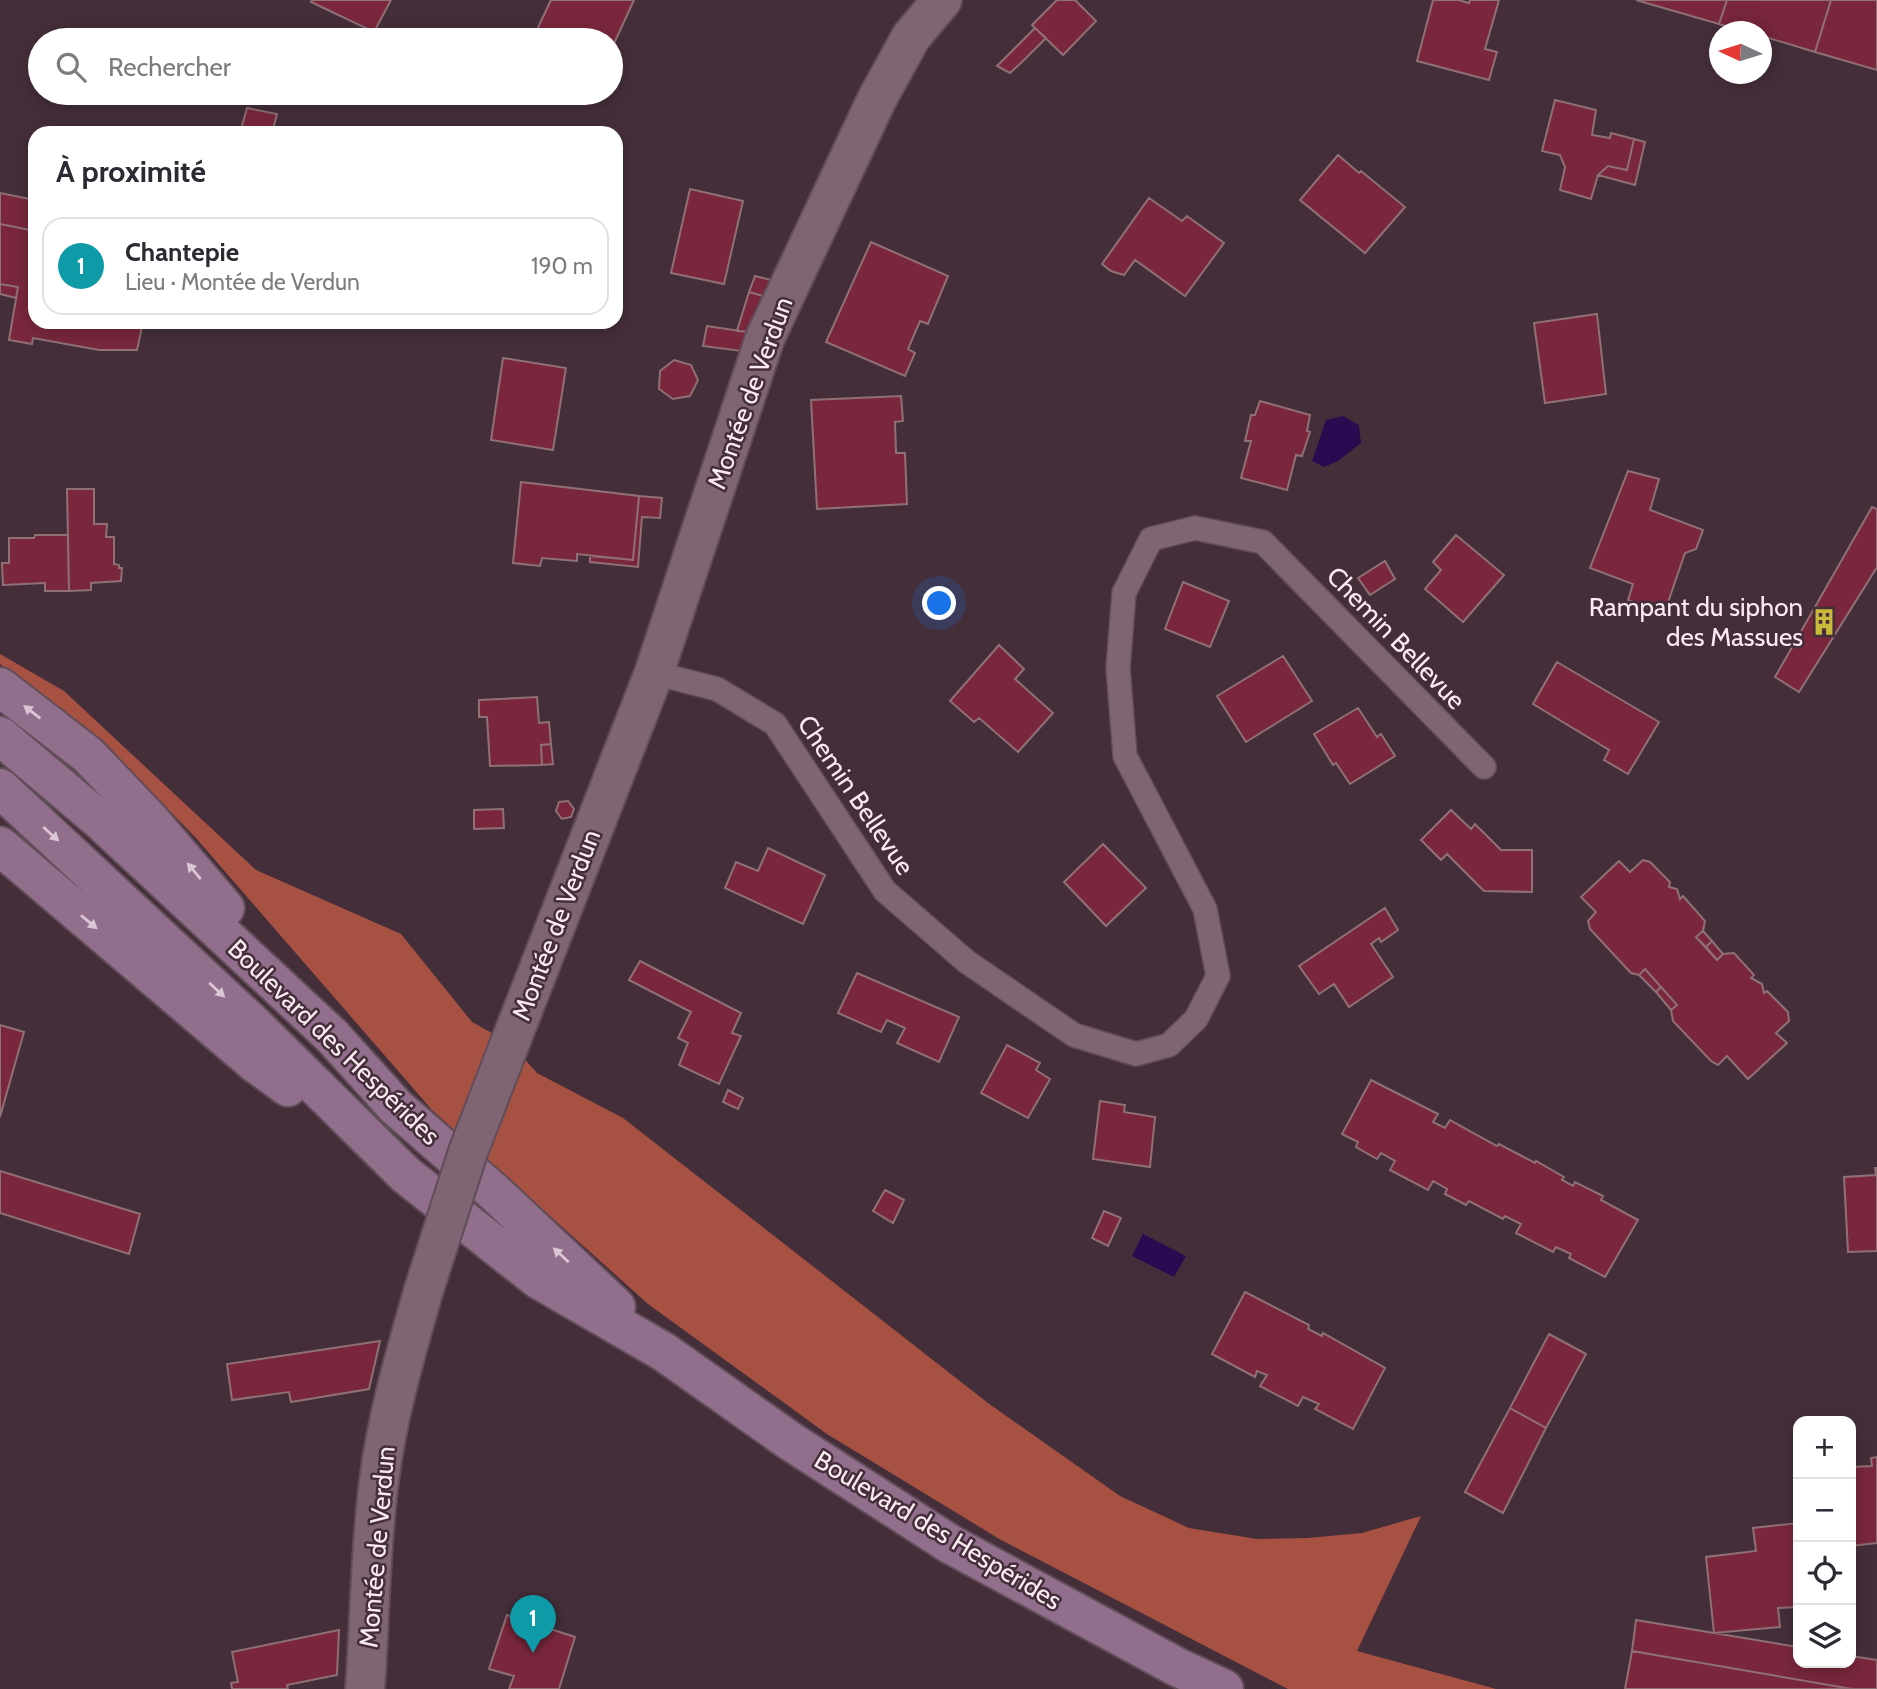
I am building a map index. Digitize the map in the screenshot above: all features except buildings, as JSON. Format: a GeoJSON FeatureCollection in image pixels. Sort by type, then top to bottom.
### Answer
{"type":"FeatureCollection","features":[{"type":"Feature","properties":{"kind":"main road"},"geometry":{"type":"LineString","coordinates":[[0,687],[88,755],[150,820],[332,1036]]}},
{"type":"Feature","properties":{"kind":"main road","name":"Boulevard des Hespérides"},"geometry":{"type":"LineString","coordinates":[[0,736],[102,822],[332,1036],[396,1107],[495,1193],[664,1352]]}},
{"type":"Feature","properties":{"kind":"main road","name":"Boulevard des Hespérides"},"geometry":{"type":"LineString","coordinates":[[0,788],[254,1025],[406,1175],[538,1279],[664,1352],[790,1441],[950,1544],[1177,1667],[1224,1689]]}},
{"type":"Feature","properties":{"kind":"main road"},"geometry":{"type":"LineString","coordinates":[[0,846],[255,1063],[406,1175]]}},
{"type":"Feature","properties":{"kind":"street","name":"Montée de Verdun"},"geometry":{"type":"LineString","coordinates":[[365,1689],[379,1479],[392,1412],[424,1289],[468,1152],[654,673],[765,338],[877,99],[911,37],[942,0]]}},
{"type":"Feature","properties":{"kind":"lane","name":"Chemin Bellevue"},"geometry":{"type":"LineString","coordinates":[[654,673],[717,689],[775,724],[885,891],[967,962],[1074,1035],[1136,1054],[1169,1045],[1196,1019],[1218,976],[1205,909],[1125,756],[1118,668],[1124,593],[1151,540],[1195,527],[1263,542],[1484,766]]}},
{"type":"Feature","properties":{"kind":"shaded area"},"geometry":{"type":"Polygon","coordinates":[[[1343,416],[1359,425],[1361,443],[1338,461],[1324,467],[1312,461],[1326,420],[1343,416]]]}},
{"type":"Feature","properties":{"kind":"shaded area"},"geometry":{"type":"Polygon","coordinates":[[[0,654],[64,691],[256,870],[401,934],[472,1022],[510,1043],[537,1073],[623,1118],[988,1403],[1120,1496],[1189,1528],[1257,1539],[1362,1533],[1421,1516],[1357,1651],[1496,1689],[1288,1689],[1001,1540],[827,1434],[648,1304],[432,1110],[195,837],[120,760],[0,664],[0,654]]]}},
{"type":"Feature","properties":{"kind":"shaded area"},"geometry":{"type":"Polygon","coordinates":[[[1143,1234],[1186,1256],[1174,1277],[1132,1256],[1143,1234]]]}},
{"type":"Feature","properties":{"kind":"place","name":"Rampant du siphon des Massues"},"geometry":{"type":"Point","coordinates":[1824,622]}},
{"type":"Feature","properties":{"kind":"place","name":"Chantepie"},"geometry":{"type":"Point","coordinates":[533,1653]}}]}
